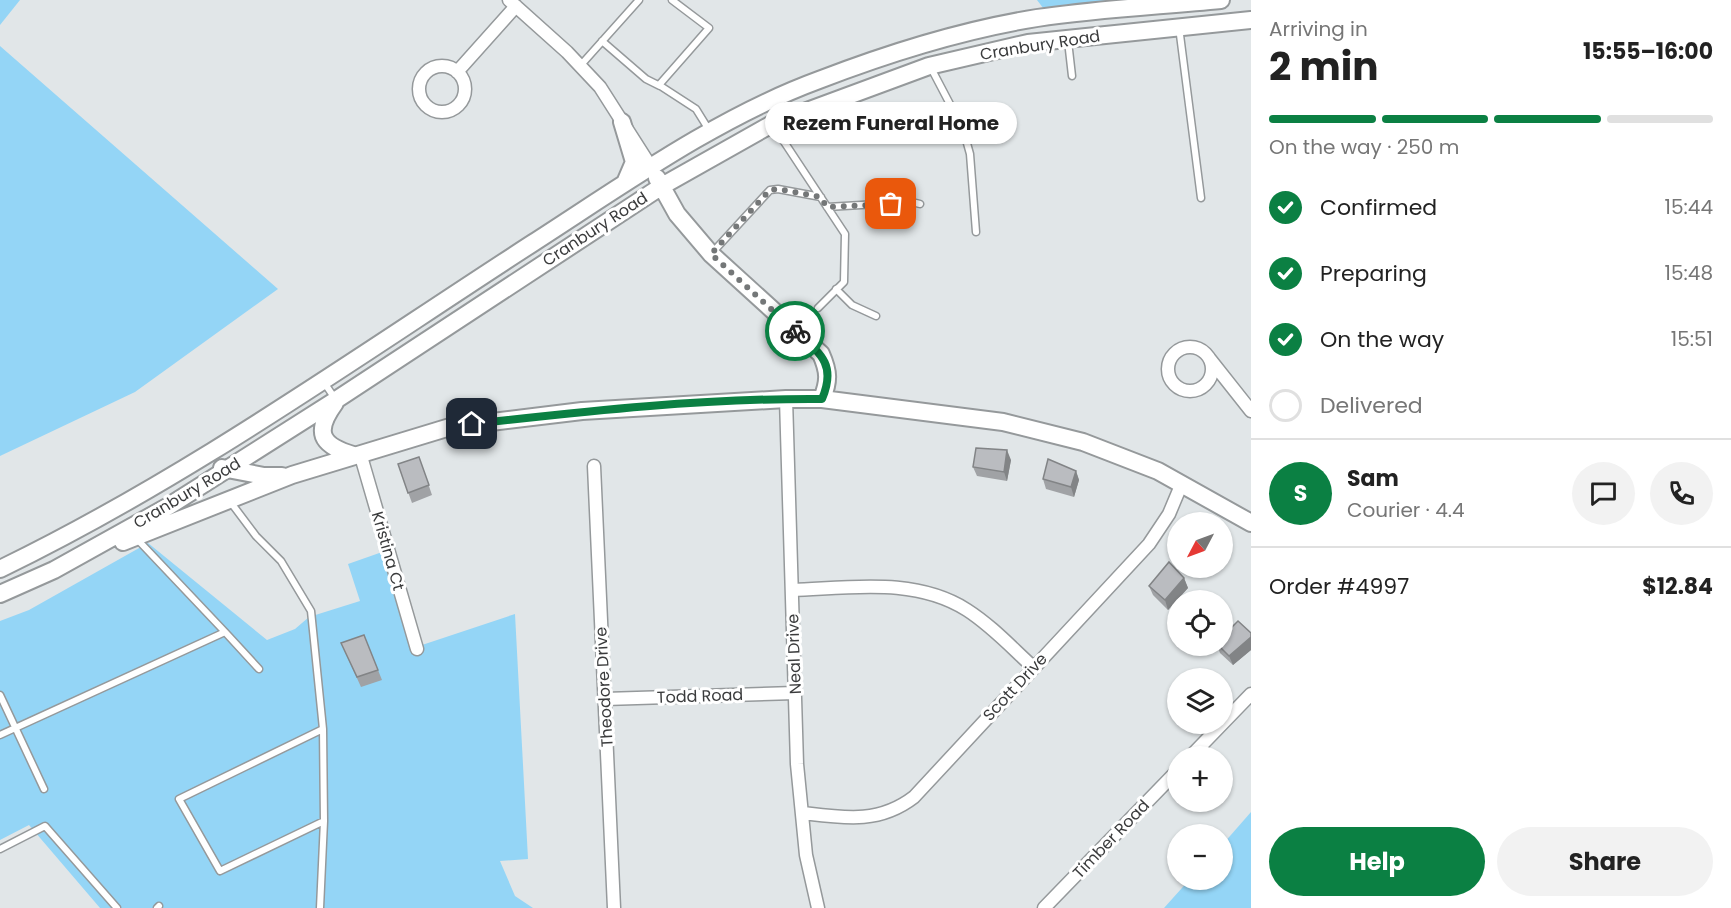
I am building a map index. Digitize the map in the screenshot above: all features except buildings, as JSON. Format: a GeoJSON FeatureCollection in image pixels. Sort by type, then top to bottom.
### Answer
{"type":"FeatureCollection","features":[{"type":"Feature","properties":{"kind":"main road","name":"Cranbury Road"},"geometry":{"type":"LineString","coordinates":[[0,569],[76,532],[167,481],[651,167],[759,106],[816,80],[947,38],[1035,19],[1221,0]]}},
{"type":"Feature","properties":{"kind":"main road","name":"Cranbury Road"},"geometry":{"type":"LineString","coordinates":[[0,594],[54,570],[169,506],[336,400],[662,186],[772,124],[929,66],[1067,37],[1251,20]]}},
{"type":"Feature","properties":{"kind":"main road"},"geometry":{"type":"LineString","coordinates":[[621,187],[629,179],[634,162],[622,122]]}},
{"type":"Feature","properties":{"kind":"main road"},"geometry":{"type":"LineString","coordinates":[[651,167],[677,214],[711,254],[821,354],[828,370],[828,384],[822,399]]}},
{"type":"Feature","properties":{"kind":"main road"},"geometry":{"type":"LineString","coordinates":[[54,570],[292,475],[450,427],[582,411],[786,399],[822,399],[1003,422],[1083,442],[1182,483],[1251,523]]}},
{"type":"Feature","properties":{"kind":"main road"},"geometry":{"type":"LineString","coordinates":[[336,400],[322,428],[324,439],[335,449],[357,454]]}},
{"type":"Feature","properties":{"kind":"main road"},"geometry":{"type":"LineString","coordinates":[[167,481],[202,469],[229,467],[264,476],[292,475]]}},
{"type":"Feature","properties":{"kind":"street"},"geometry":{"type":"LineString","coordinates":[[457,72],[513,3],[600,87],[651,167]]}},
{"type":"Feature","properties":{"kind":"street"},"geometry":{"type":"LineString","coordinates":[[1206,355],[1251,411]]}},
{"type":"Feature","properties":{"kind":"street","name":"Neal Drive"},"geometry":{"type":"LineString","coordinates":[[786,399],[797,764],[806,855],[818,908]]}},
{"type":"Feature","properties":{"kind":"street","name":"Kristina Ct"},"geometry":{"type":"LineString","coordinates":[[357,454],[417,650]]}},
{"type":"Feature","properties":{"kind":"street","name":"Theodore Drive"},"geometry":{"type":"LineString","coordinates":[[594,466],[615,908]]}},
{"type":"Feature","properties":{"kind":"street","name":"Scott Drive"},"geometry":{"type":"LineString","coordinates":[[803,813],[862,818],[890,812],[906,802],[1149,544],[1169,514],[1182,483]]}},
{"type":"Feature","properties":{"kind":"street"},"geometry":{"type":"LineString","coordinates":[[792,590],[893,587],[939,596],[980,620],[1034,667]]}},
{"type":"Feature","properties":{"kind":"street","name":"Todd Road"},"geometry":{"type":"LineString","coordinates":[[605,699],[795,693]]}},
{"type":"Feature","properties":{"kind":"street"},"geometry":{"type":"LineString","coordinates":[[1201,746],[1251,694]]}},
{"type":"Feature","properties":{"kind":"street","name":"Timber Road"},"geometry":{"type":"LineString","coordinates":[[1044,908],[1167,781]]}},
{"type":"Feature","properties":{"kind":"lane"},"geometry":{"type":"LineString","coordinates":[[580,66],[639,0]]}},
{"type":"Feature","properties":{"kind":"lane"},"geometry":{"type":"LineString","coordinates":[[660,86],[709,28],[672,0]]}},
{"type":"Feature","properties":{"kind":"lane"},"geometry":{"type":"LineString","coordinates":[[1179,27],[1201,198]]}},
{"type":"Feature","properties":{"kind":"lane"},"geometry":{"type":"LineString","coordinates":[[1067,37],[1072,76]]}},
{"type":"Feature","properties":{"kind":"lane"},"geometry":{"type":"LineString","coordinates":[[602,41],[646,79],[696,109],[711,133]]}},
{"type":"Feature","properties":{"kind":"lane"},"geometry":{"type":"LineString","coordinates":[[929,66],[963,129],[970,153],[975,232]]}},
{"type":"Feature","properties":{"kind":"lane"},"geometry":{"type":"LineString","coordinates":[[772,124],[845,234],[844,282],[818,308]]}},
{"type":"Feature","properties":{"kind":"lane"},"geometry":{"type":"LineString","coordinates":[[711,254],[770,190],[778,189],[820,197]]}},
{"type":"Feature","properties":{"kind":"lane"},"geometry":{"type":"LineString","coordinates":[[827,207],[912,202],[920,204]]}},
{"type":"Feature","properties":{"kind":"lane"},"geometry":{"type":"LineString","coordinates":[[837,289],[852,305],[876,316]]}},
{"type":"Feature","properties":{"kind":"lane"},"geometry":{"type":"LineString","coordinates":[[322,380],[336,400]]}},
{"type":"Feature","properties":{"kind":"lane"},"geometry":{"type":"LineString","coordinates":[[229,500],[256,536],[281,561],[311,611],[323,729],[324,821],[320,908]]}},
{"type":"Feature","properties":{"kind":"lane"},"geometry":{"type":"LineString","coordinates":[[135,537],[259,669]]}},
{"type":"Feature","properties":{"kind":"lane"},"geometry":{"type":"LineString","coordinates":[[0,735],[225,632]]}},
{"type":"Feature","properties":{"kind":"lane"},"geometry":{"type":"LineString","coordinates":[[0,695],[44,789]]}},
{"type":"Feature","properties":{"kind":"lane"},"geometry":{"type":"LineString","coordinates":[[323,729],[179,800],[220,871],[324,821]]}},
{"type":"Feature","properties":{"kind":"lane"},"geometry":{"type":"LineString","coordinates":[[0,849],[45,826],[117,908]]}},
{"type":"Feature","properties":{"kind":"shaded area"},"geometry":{"type":"Polygon","coordinates":[[[0,0],[20,0],[0,25],[0,0]]]}},
{"type":"Feature","properties":{"kind":"shaded area"},"geometry":{"type":"Polygon","coordinates":[[[1037,0],[1164,0],[1050,17],[1037,0]]]}},
{"type":"Feature","properties":{"kind":"shaded area"},"geometry":{"type":"Polygon","coordinates":[[[0,46],[278,289],[135,392],[0,456],[0,46]]]}},
{"type":"Feature","properties":{"kind":"shaded area"},"geometry":{"type":"Polygon","coordinates":[[[148,543],[267,640],[295,629],[309,617],[360,601],[348,564],[385,551],[419,646],[515,614],[528,859],[500,861],[515,896],[533,908],[100,908],[29,825],[0,840],[0,621],[29,610],[148,543]]]}},
{"type":"Feature","properties":{"kind":"shaded area"},"geometry":{"type":"Polygon","coordinates":[[[1251,812],[1251,908],[1164,908],[1180,890],[1233,890],[1233,833],[1251,812]]]}},
{"type":"Feature","properties":{"kind":"way so far"},"geometry":{"type":"LineString","coordinates":[[795,331],[711,254],[770,190],[778,189],[820,197],[827,207],[891,204]]}},
{"type":"Feature","properties":{"kind":"place","name":"Rezem Funeral Home"},"geometry":{"type":"Point","coordinates":[891,204]}},
{"type":"Feature","properties":{"kind":"route"},"geometry":{"type":"LineString","coordinates":[[472,424],[582,411],[822,399],[828,384],[828,370],[821,354],[795,331]]}}]}
